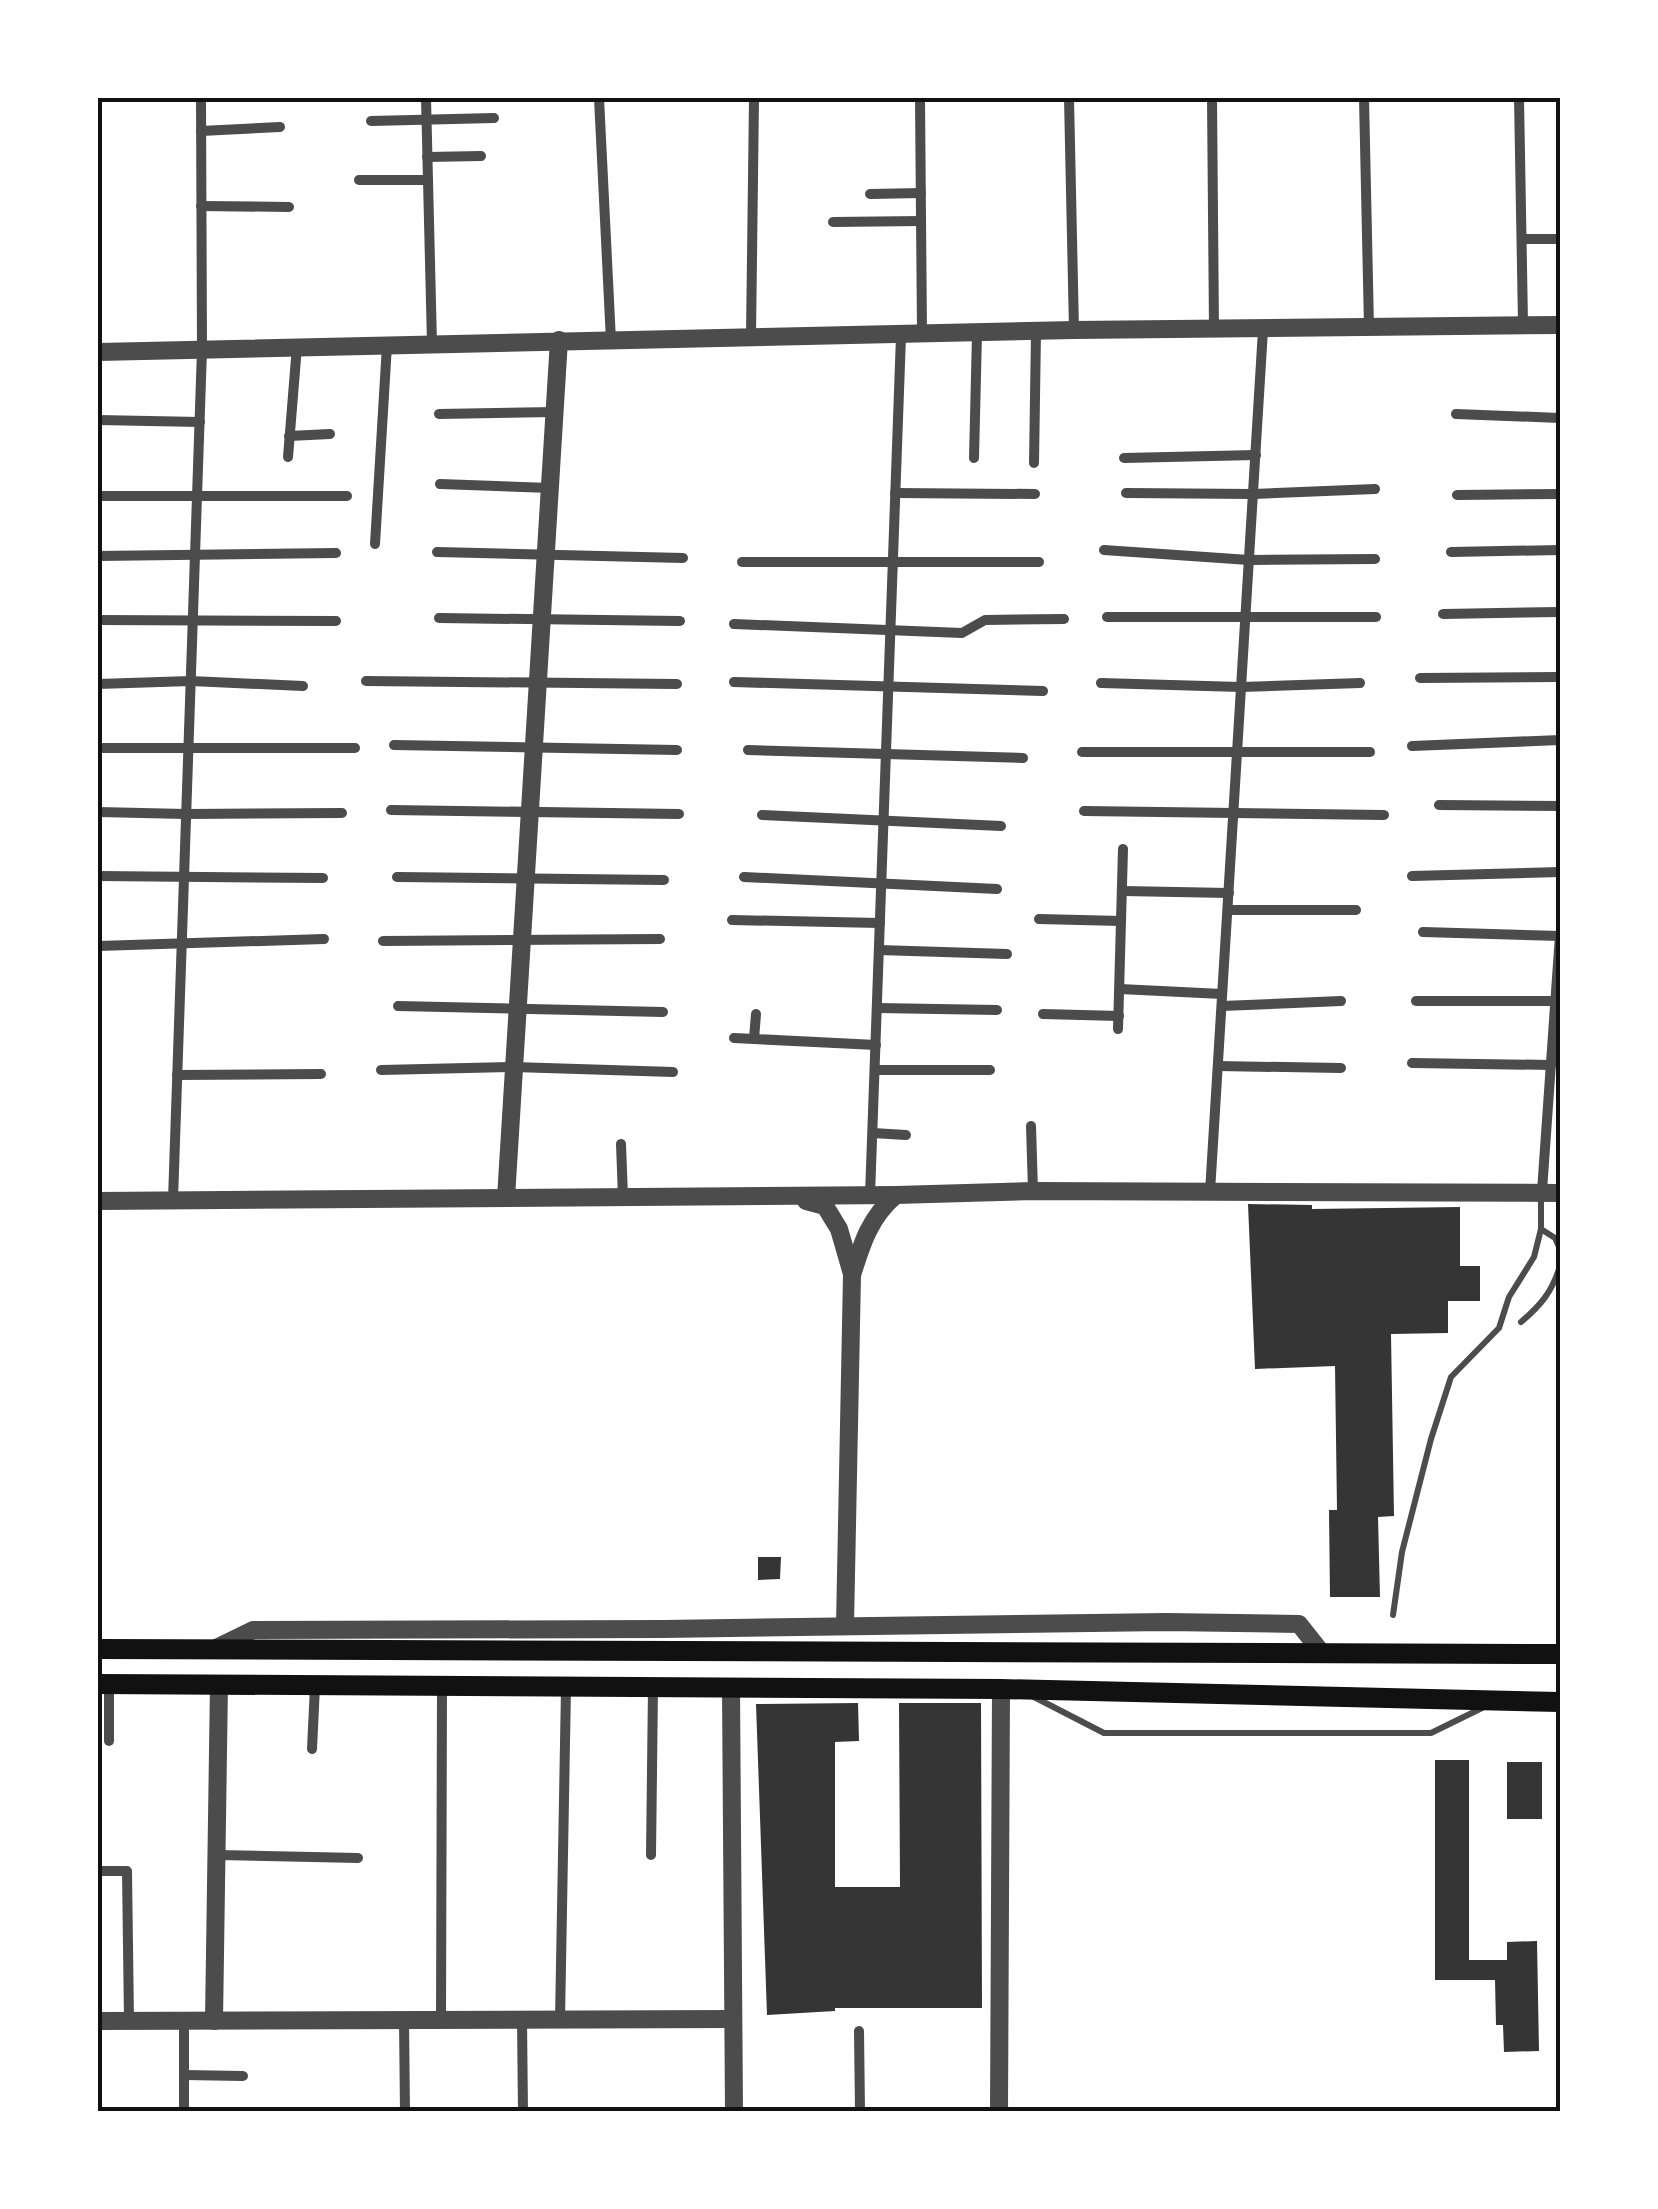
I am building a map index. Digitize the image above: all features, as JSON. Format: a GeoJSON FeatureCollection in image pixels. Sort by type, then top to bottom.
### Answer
{"type":"FeatureCollection","features":[{"type":"Feature","properties":{"kind":"main road"},"geometry":{"type":"LineString","coordinates":[[98,1649],[1560,1654]]}},
{"type":"Feature","properties":{"kind":"main road"},"geometry":{"type":"LineString","coordinates":[[103,1684],[1011,1689],[1560,1702]]}},
{"type":"Feature","properties":{"kind":"street"},"geometry":{"type":"LineString","coordinates":[[172,1200],[202,350],[201,98]]}},
{"type":"Feature","properties":{"kind":"street"},"geometry":{"type":"LineString","coordinates":[[426,98],[432,344]]}},
{"type":"Feature","properties":{"kind":"street"},"geometry":{"type":"LineString","coordinates":[[600,98],[611,340]]}},
{"type":"Feature","properties":{"kind":"street"},"geometry":{"type":"LineString","coordinates":[[751,337],[754,98]]}},
{"type":"Feature","properties":{"kind":"street"},"geometry":{"type":"LineString","coordinates":[[920,98],[922,334]]}},
{"type":"Feature","properties":{"kind":"street"},"geometry":{"type":"LineString","coordinates":[[1069,98],[1074,330]]}},
{"type":"Feature","properties":{"kind":"street"},"geometry":{"type":"LineString","coordinates":[[1212,98],[1214,329]]}},
{"type":"Feature","properties":{"kind":"street"},"geometry":{"type":"LineString","coordinates":[[1364,98],[1369,327]]}},
{"type":"Feature","properties":{"kind":"street"},"geometry":{"type":"LineString","coordinates":[[1519,98],[1523,324]]}},
{"type":"Feature","properties":{"kind":"street"},"geometry":{"type":"LineString","coordinates":[[371,121],[494,118]]}},
{"type":"Feature","properties":{"kind":"street"},"geometry":{"type":"LineString","coordinates":[[201,131],[280,127]]}},
{"type":"Feature","properties":{"kind":"street"},"geometry":{"type":"LineString","coordinates":[[427,157],[481,156]]}},
{"type":"Feature","properties":{"kind":"street"},"geometry":{"type":"LineString","coordinates":[[359,180],[428,180]]}},
{"type":"Feature","properties":{"kind":"street"},"geometry":{"type":"LineString","coordinates":[[870,194],[921,193]]}},
{"type":"Feature","properties":{"kind":"street"},"geometry":{"type":"LineString","coordinates":[[201,206],[289,207]]}},
{"type":"Feature","properties":{"kind":"street"},"geometry":{"type":"LineString","coordinates":[[833,222],[921,221]]}},
{"type":"Feature","properties":{"kind":"street"},"geometry":{"type":"LineString","coordinates":[[1522,239],[1560,240]]}},
{"type":"Feature","properties":{"kind":"street"},"geometry":{"type":"LineString","coordinates":[[98,352],[1074,330],[1560,324]]}},
{"type":"Feature","properties":{"kind":"street"},"geometry":{"type":"LineString","coordinates":[[1210,1193],[1263,330]]}},
{"type":"Feature","properties":{"kind":"street"},"geometry":{"type":"LineString","coordinates":[[1034,463],[1036,332]]}},
{"type":"Feature","properties":{"kind":"street"},"geometry":{"type":"LineString","coordinates":[[974,458],[977,334]]}},
{"type":"Feature","properties":{"kind":"street"},"geometry":{"type":"LineString","coordinates":[[870,1195],[901,336]]}},
{"type":"Feature","properties":{"kind":"street"},"geometry":{"type":"LineString","coordinates":[[506,1198],[559,340]]}},
{"type":"Feature","properties":{"kind":"street"},"geometry":{"type":"LineString","coordinates":[[375,544],[387,344]]}},
{"type":"Feature","properties":{"kind":"street"},"geometry":{"type":"LineString","coordinates":[[288,457],[297,346]]}},
{"type":"Feature","properties":{"kind":"street"},"geometry":{"type":"LineString","coordinates":[[439,414],[555,412]]}},
{"type":"Feature","properties":{"kind":"street"},"geometry":{"type":"LineString","coordinates":[[1456,414],[1560,418]]}},
{"type":"Feature","properties":{"kind":"street"},"geometry":{"type":"LineString","coordinates":[[98,420],[200,422]]}},
{"type":"Feature","properties":{"kind":"street"},"geometry":{"type":"LineString","coordinates":[[289,436],[330,434]]}},
{"type":"Feature","properties":{"kind":"street"},"geometry":{"type":"LineString","coordinates":[[1124,458],[1256,455]]}},
{"type":"Feature","properties":{"kind":"street"},"geometry":{"type":"LineString","coordinates":[[440,484],[550,488]]}},
{"type":"Feature","properties":{"kind":"street"},"geometry":{"type":"LineString","coordinates":[[1126,494],[1375,489]]}},
{"type":"Feature","properties":{"kind":"street"},"geometry":{"type":"LineString","coordinates":[[895,493],[1035,494]]}},
{"type":"Feature","properties":{"kind":"street"},"geometry":{"type":"LineString","coordinates":[[1456,495],[1560,494]]}},
{"type":"Feature","properties":{"kind":"street"},"geometry":{"type":"LineString","coordinates":[[98,496],[347,496]]}},
{"type":"Feature","properties":{"kind":"street"},"geometry":{"type":"LineString","coordinates":[[1104,550],[1249,560],[1375,560]]}},
{"type":"Feature","properties":{"kind":"street"},"geometry":{"type":"LineString","coordinates":[[1451,552],[1560,550]]}},
{"type":"Feature","properties":{"kind":"street"},"geometry":{"type":"LineString","coordinates":[[438,552],[683,558]]}},
{"type":"Feature","properties":{"kind":"street"},"geometry":{"type":"LineString","coordinates":[[98,556],[336,553]]}},
{"type":"Feature","properties":{"kind":"street"},"geometry":{"type":"LineString","coordinates":[[742,562],[1038,562]]}},
{"type":"Feature","properties":{"kind":"street"},"geometry":{"type":"LineString","coordinates":[[1443,614],[1560,612]]}},
{"type":"Feature","properties":{"kind":"street"},"geometry":{"type":"LineString","coordinates":[[1107,618],[1376,617]]}},
{"type":"Feature","properties":{"kind":"street"},"geometry":{"type":"LineString","coordinates":[[438,618],[680,620]]}},
{"type":"Feature","properties":{"kind":"street"},"geometry":{"type":"LineString","coordinates":[[734,624],[962,634],[985,620],[1064,619]]}},
{"type":"Feature","properties":{"kind":"street"},"geometry":{"type":"LineString","coordinates":[[98,620],[336,621]]}},
{"type":"Feature","properties":{"kind":"street"},"geometry":{"type":"LineString","coordinates":[[1420,678],[1560,677]]}},
{"type":"Feature","properties":{"kind":"street"},"geometry":{"type":"LineString","coordinates":[[366,681],[677,684]]}},
{"type":"Feature","properties":{"kind":"street"},"geometry":{"type":"LineString","coordinates":[[734,682],[1043,691]]}},
{"type":"Feature","properties":{"kind":"street"},"geometry":{"type":"LineString","coordinates":[[1101,683],[1242,687],[1360,684]]}},
{"type":"Feature","properties":{"kind":"street"},"geometry":{"type":"LineString","coordinates":[[98,684],[303,686]]}},
{"type":"Feature","properties":{"kind":"street"},"geometry":{"type":"LineString","coordinates":[[1412,746],[1560,740]]}},
{"type":"Feature","properties":{"kind":"street"},"geometry":{"type":"LineString","coordinates":[[394,744],[677,750]]}},
{"type":"Feature","properties":{"kind":"street"},"geometry":{"type":"LineString","coordinates":[[98,748],[355,748]]}},
{"type":"Feature","properties":{"kind":"street"},"geometry":{"type":"LineString","coordinates":[[748,750],[1023,758]]}},
{"type":"Feature","properties":{"kind":"street"},"geometry":{"type":"LineString","coordinates":[[1082,752],[1370,752]]}},
{"type":"Feature","properties":{"kind":"street"},"geometry":{"type":"LineString","coordinates":[[1440,804],[1560,806]]}},
{"type":"Feature","properties":{"kind":"street"},"geometry":{"type":"LineString","coordinates":[[392,810],[679,814]]}},
{"type":"Feature","properties":{"kind":"street"},"geometry":{"type":"LineString","coordinates":[[1084,811],[1384,815]]}},
{"type":"Feature","properties":{"kind":"street"},"geometry":{"type":"LineString","coordinates":[[98,812],[342,813]]}},
{"type":"Feature","properties":{"kind":"street"},"geometry":{"type":"LineString","coordinates":[[762,815],[1001,826]]}},
{"type":"Feature","properties":{"kind":"street"},"geometry":{"type":"LineString","coordinates":[[1043,1014],[1118,1022],[1123,848]]}},
{"type":"Feature","properties":{"kind":"street"},"geometry":{"type":"LineString","coordinates":[[1412,876],[1560,872]]}},
{"type":"Feature","properties":{"kind":"street"},"geometry":{"type":"LineString","coordinates":[[98,876],[323,878]]}},
{"type":"Feature","properties":{"kind":"street"},"geometry":{"type":"LineString","coordinates":[[398,876],[664,880]]}},
{"type":"Feature","properties":{"kind":"street"},"geometry":{"type":"LineString","coordinates":[[744,877],[997,889]]}},
{"type":"Feature","properties":{"kind":"street"},"geometry":{"type":"LineString","coordinates":[[1123,892],[1228,893]]}},
{"type":"Feature","properties":{"kind":"street"},"geometry":{"type":"LineString","coordinates":[[1228,910],[1356,910]]}},
{"type":"Feature","properties":{"kind":"street"},"geometry":{"type":"LineString","coordinates":[[1039,919],[1121,921]]}},
{"type":"Feature","properties":{"kind":"street"},"geometry":{"type":"LineString","coordinates":[[732,920],[880,923]]}},
{"type":"Feature","properties":{"kind":"street"},"geometry":{"type":"LineString","coordinates":[[98,1200],[1033,1191],[1551,1192],[1551,1065],[1560,936],[1424,932]]}},
{"type":"Feature","properties":{"kind":"street"},"geometry":{"type":"LineString","coordinates":[[98,946],[324,938]]}},
{"type":"Feature","properties":{"kind":"street"},"geometry":{"type":"LineString","coordinates":[[384,941],[660,939]]}},
{"type":"Feature","properties":{"kind":"street"},"geometry":{"type":"LineString","coordinates":[[879,950],[1007,954]]}},
{"type":"Feature","properties":{"kind":"street"},"geometry":{"type":"LineString","coordinates":[[1120,989],[1222,1000],[1342,1002]]}},
{"type":"Feature","properties":{"kind":"street"},"geometry":{"type":"LineString","coordinates":[[1416,1001],[1556,1001]]}},
{"type":"Feature","properties":{"kind":"street"},"geometry":{"type":"LineString","coordinates":[[398,1006],[663,1012]]}},
{"type":"Feature","properties":{"kind":"street"},"geometry":{"type":"LineString","coordinates":[[877,1008],[997,1010]]}},
{"type":"Feature","properties":{"kind":"street"},"geometry":{"type":"LineString","coordinates":[[754,1039],[756,1014]]}},
{"type":"Feature","properties":{"kind":"street"},"geometry":{"type":"LineString","coordinates":[[734,1038],[876,1045]]}},
{"type":"Feature","properties":{"kind":"street"},"geometry":{"type":"LineString","coordinates":[[1412,1063],[1551,1065]]}},
{"type":"Feature","properties":{"kind":"street"},"geometry":{"type":"LineString","coordinates":[[1218,1066],[1340,1068]]}},
{"type":"Feature","properties":{"kind":"street"},"geometry":{"type":"LineString","coordinates":[[381,1070],[514,1067],[672,1072]]}},
{"type":"Feature","properties":{"kind":"street"},"geometry":{"type":"LineString","coordinates":[[875,1070],[990,1070]]}},
{"type":"Feature","properties":{"kind":"street"},"geometry":{"type":"LineString","coordinates":[[177,1076],[320,1074]]}},
{"type":"Feature","properties":{"kind":"street"},"geometry":{"type":"LineString","coordinates":[[1032,1126],[1033,1191]]}},
{"type":"Feature","properties":{"kind":"street"},"geometry":{"type":"LineString","coordinates":[[872,1134],[906,1136]]}},
{"type":"Feature","properties":{"kind":"street"},"geometry":{"type":"LineString","coordinates":[[622,1144],[623,1197]]}},
{"type":"Feature","properties":{"kind":"street"},"geometry":{"type":"LineString","coordinates":[[845,1625],[852,1275],[865,1234],[878,1210],[896,1195]]}},
{"type":"Feature","properties":{"kind":"street"},"geometry":{"type":"LineString","coordinates":[[789,1196],[825,1206],[839,1229],[852,1275]]}},
{"type":"Feature","properties":{"kind":"street"},"geometry":{"type":"LineString","coordinates":[[214,1648],[253,1630],[1166,1622],[1299,1624],[1322,1653]]}},
{"type":"Feature","properties":{"kind":"street"},"geometry":{"type":"LineString","coordinates":[[103,1684],[109,1741]]}},
{"type":"Feature","properties":{"kind":"street"},"geometry":{"type":"LineString","coordinates":[[214,2021],[219,1684]]}},
{"type":"Feature","properties":{"kind":"street"},"geometry":{"type":"LineString","coordinates":[[312,1749],[315,1685]]}},
{"type":"Feature","properties":{"kind":"street"},"geometry":{"type":"LineString","coordinates":[[441,2020],[442,1686]]}},
{"type":"Feature","properties":{"kind":"street"},"geometry":{"type":"LineString","coordinates":[[560,2020],[566,1686]]}},
{"type":"Feature","properties":{"kind":"street"},"geometry":{"type":"LineString","coordinates":[[651,1854],[654,1687]]}},
{"type":"Feature","properties":{"kind":"street"},"geometry":{"type":"LineString","coordinates":[[731,1688],[734,2112]]}},
{"type":"Feature","properties":{"kind":"street"},"geometry":{"type":"LineString","coordinates":[[999,2112],[1011,1689]]}},
{"type":"Feature","properties":{"kind":"street"},"geometry":{"type":"LineString","coordinates":[[217,1855],[358,1858]]}},
{"type":"Feature","properties":{"kind":"street"},"geometry":{"type":"LineString","coordinates":[[98,1871],[128,1871],[129,2021]]}},
{"type":"Feature","properties":{"kind":"street"},"geometry":{"type":"LineString","coordinates":[[98,2021],[733,2019]]}},
{"type":"Feature","properties":{"kind":"street"},"geometry":{"type":"LineString","coordinates":[[404,2020],[405,2112]]}},
{"type":"Feature","properties":{"kind":"street"},"geometry":{"type":"LineString","coordinates":[[522,2020],[523,2112]]}},
{"type":"Feature","properties":{"kind":"street"},"geometry":{"type":"LineString","coordinates":[[184,2021],[184,2112]]}},
{"type":"Feature","properties":{"kind":"street"},"geometry":{"type":"LineString","coordinates":[[859,2032],[860,2112]]}},
{"type":"Feature","properties":{"kind":"street"},"geometry":{"type":"LineString","coordinates":[[184,2075],[242,2076]]}},
{"type":"Feature","properties":{"kind":"lane"},"geometry":{"type":"LineString","coordinates":[[1393,1615],[1402,1552],[1430,1439],[1451,1378],[1500,1328],[1509,1297],[1534,1257],[1551,1192]]}},
{"type":"Feature","properties":{"kind":"lane"},"geometry":{"type":"LineString","coordinates":[[1540,1228],[1555,1238],[1560,1249]]}},
{"type":"Feature","properties":{"kind":"lane"},"geometry":{"type":"LineString","coordinates":[[1521,1322],[1541,1306],[1553,1288],[1560,1266]]}},
{"type":"Feature","properties":{"kind":"lane"},"geometry":{"type":"LineString","coordinates":[[1011,1689],[1104,1733],[1430,1733],[1496,1701]]}},
{"type":"Feature","properties":{"kind":"building"},"geometry":{"type":"Polygon","coordinates":[[[1248,1204],[1312,1205],[1312,1209],[1460,1207],[1460,1266],[1480,1266],[1480,1301],[1448,1301],[1448,1333],[1391,1334],[1394,1516],[1378,1517],[1380,1597],[1330,1597],[1329,1510],[1337,1510],[1335,1366],[1255,1369],[1248,1204]]]}},
{"type":"Feature","properties":{"kind":"building"},"geometry":{"type":"Polygon","coordinates":[[[758,1557],[781,1557],[780,1579],[758,1580],[758,1557]]]}},
{"type":"Feature","properties":{"kind":"building"},"geometry":{"type":"Polygon","coordinates":[[[858,1703],[859,1741],[835,1742],[835,1887],[900,1887],[899,1703],[981,1703],[982,2008],[835,2008],[767,2015],[756,1704],[858,1703]]]}},
{"type":"Feature","properties":{"kind":"building"},"geometry":{"type":"Polygon","coordinates":[[[1435,1760],[1469,1760],[1469,1960],[1507,1960],[1507,1942],[1537,1941],[1539,2051],[1504,2052],[1503,2025],[1496,2025],[1495,1980],[1435,1980],[1435,1760]]]}},
{"type":"Feature","properties":{"kind":"building"},"geometry":{"type":"Polygon","coordinates":[[[1507,1762],[1542,1762],[1542,1819],[1507,1819],[1507,1762]]]}}]}
